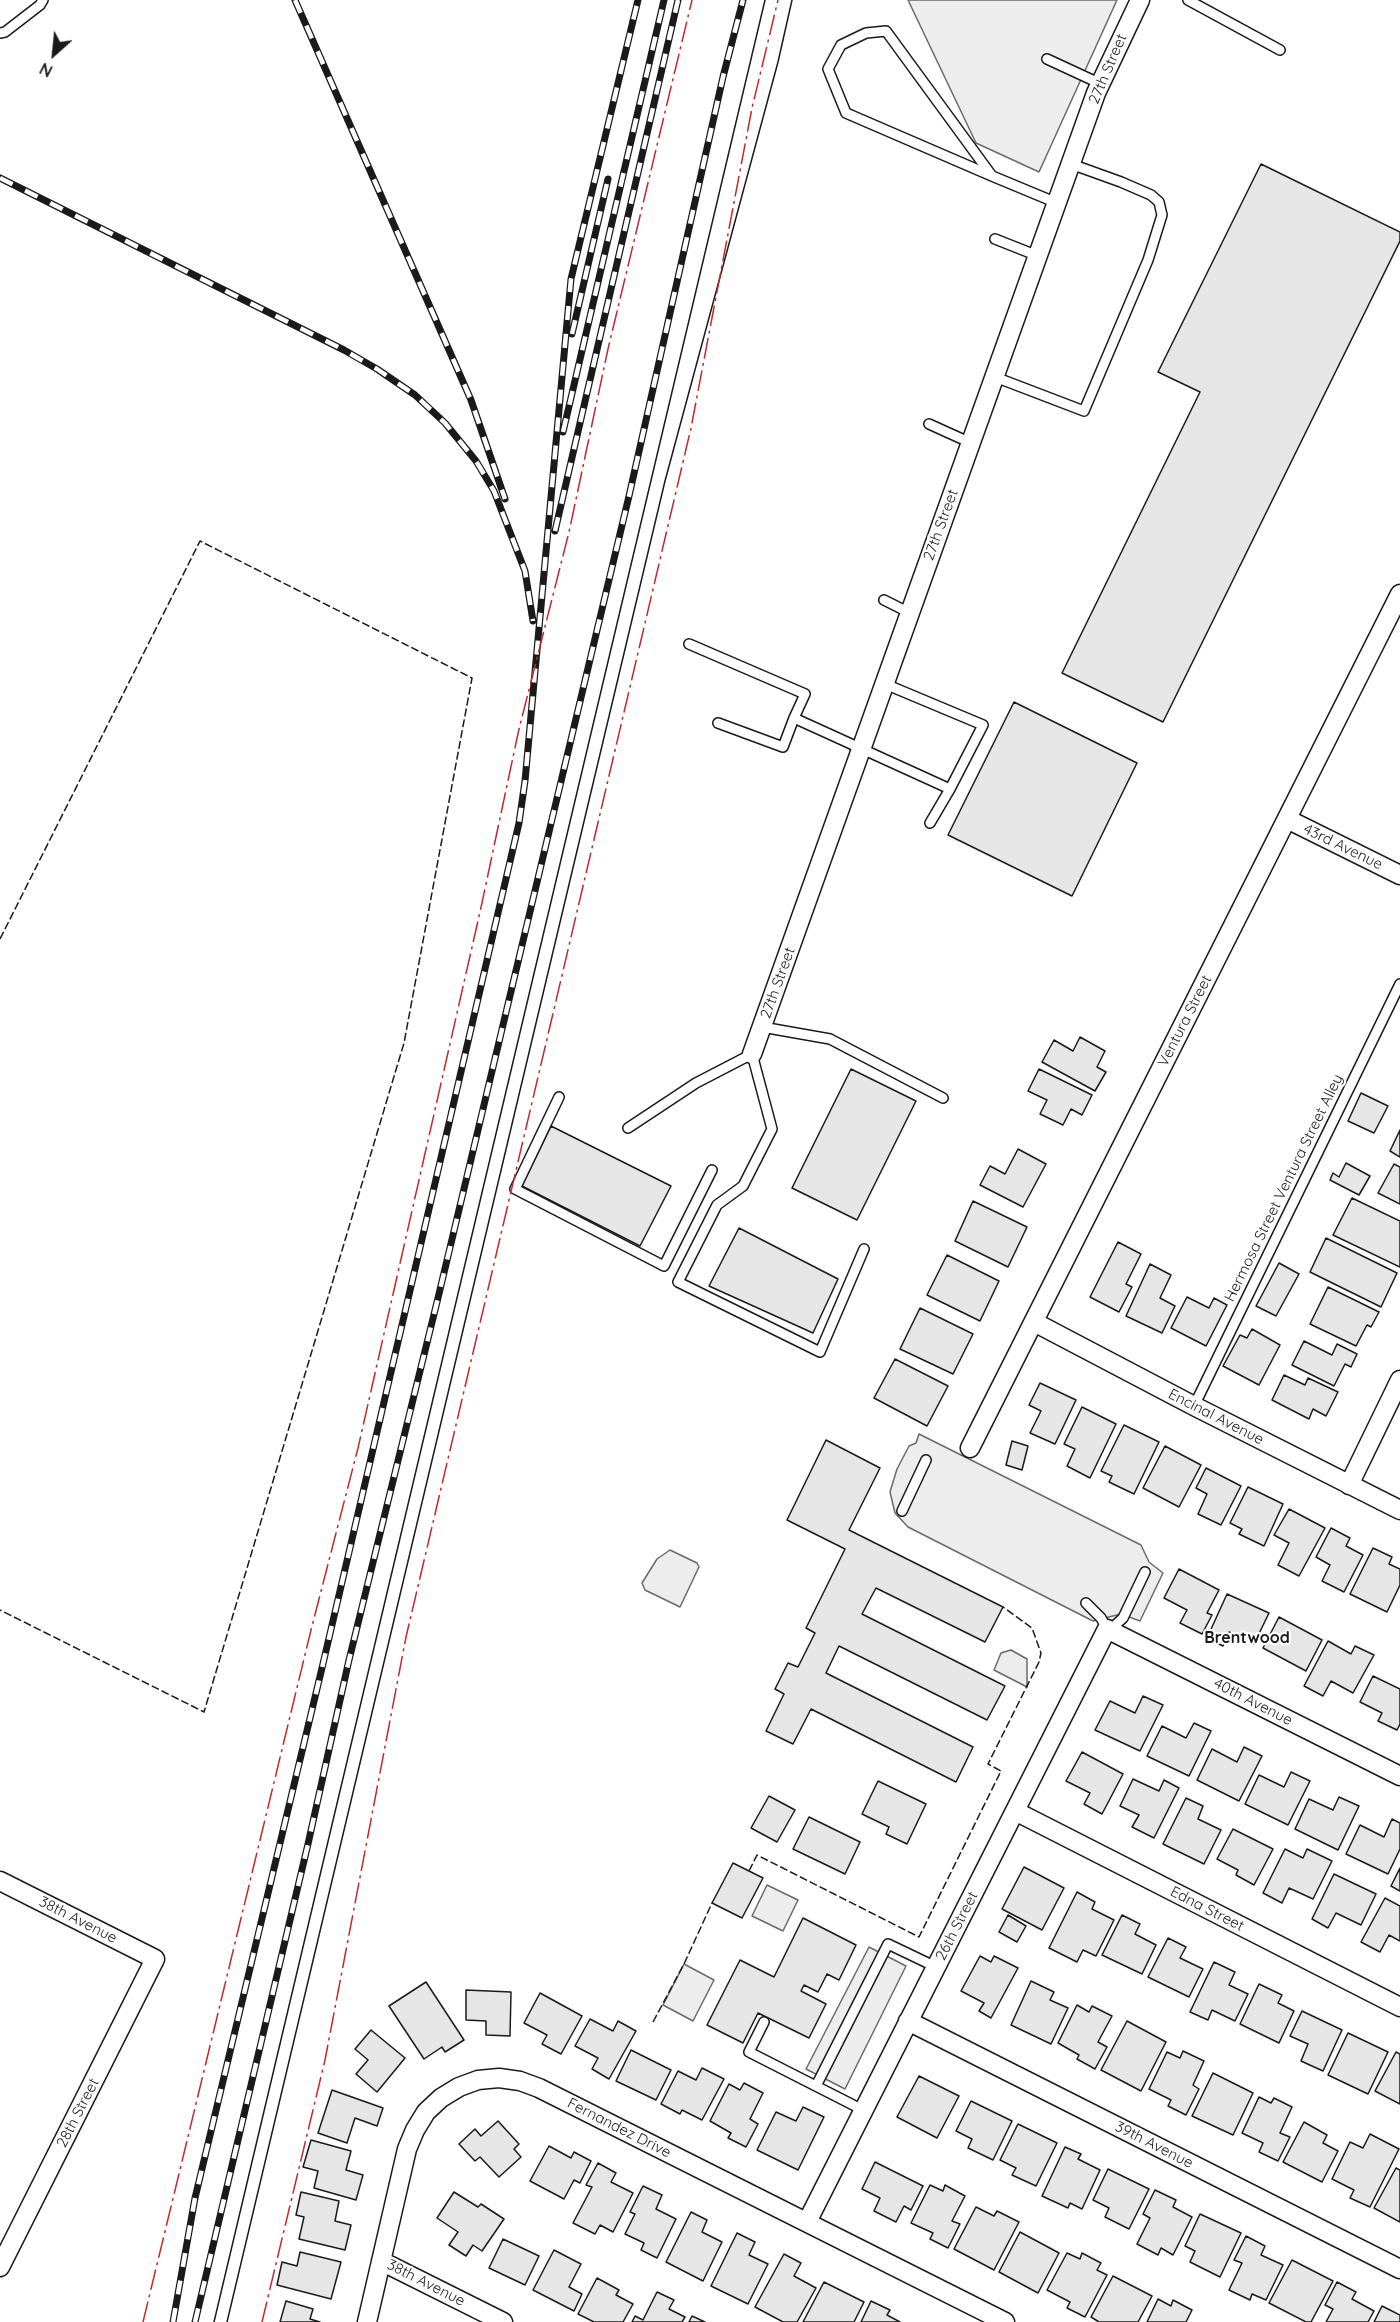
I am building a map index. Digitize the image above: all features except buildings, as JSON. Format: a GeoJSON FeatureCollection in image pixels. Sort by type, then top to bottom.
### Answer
{"type":"FeatureCollection","features":[{"type":"Feature","properties":{"kind":"street","name":"27th Street"},"geometry":{"type":"LineString","coordinates":[[752,1054],[1071,164],[1101,84],[1140,0]]}},
{"type":"Feature","properties":{"kind":"street","name":"Ventura Street"},"geometry":{"type":"LineString","coordinates":[[970,1448],[1400,594]]}},
{"type":"Feature","properties":{"kind":"street","name":"43rd Avenue"},"geometry":{"type":"LineString","coordinates":[[1287,819],[1400,874]]}},
{"type":"Feature","properties":{"kind":"street","name":"Encinal Avenue"},"geometry":{"type":"LineString","coordinates":[[1034,1322],[1400,1510]]}},
{"type":"Feature","properties":{"kind":"street"},"geometry":{"type":"LineString","coordinates":[[1349,1485],[1400,1380]]}},
{"type":"Feature","properties":{"kind":"street","name":"40th Avenue"},"geometry":{"type":"LineString","coordinates":[[1108,1630],[1400,1776]]}},
{"type":"Feature","properties":{"kind":"street","name":"26th Street"},"geometry":{"type":"LineString","coordinates":[[807,2222],[1108,1630]]}},
{"type":"Feature","properties":{"kind":"street","name":"Edna Street"},"geometry":{"type":"LineString","coordinates":[[1015,1811],[1400,2007]]}},
{"type":"Feature","properties":{"kind":"street","name":"38th Avenue"},"geometry":{"type":"LineString","coordinates":[[0,1881],[155,1959]]}},
{"type":"Feature","properties":{"kind":"street","name":"28th Street"},"geometry":{"type":"LineString","coordinates":[[0,2267],[155,1959]]}},
{"type":"Feature","properties":{"kind":"street","name":"39th Avenue"},"geometry":{"type":"LineString","coordinates":[[908,2021],[1400,2269]]}},
{"type":"Feature","properties":{"kind":"street","name":"Fernandez Drive"},"geometry":{"type":"LineString","coordinates":[[367,2322],[407,2150],[415,2130],[426,2112],[441,2098],[459,2087],[478,2080],[499,2078],[520,2080],[539,2088],[1005,2322]]}},
{"type":"Feature","properties":{"kind":"street","name":"38th Avenue"},"geometry":{"type":"LineString","coordinates":[[381,2260],[503,2322]]}},
{"type":"Feature","properties":{"kind":"lane"},"geometry":{"type":"LineString","coordinates":[[0,33],[5,32],[40,5],[43,0]]}},
{"type":"Feature","properties":{"kind":"lane"},"geometry":{"type":"LineString","coordinates":[[1188,0],[1202,3],[1280,50]]}},
{"type":"Feature","properties":{"kind":"lane"},"geometry":{"type":"LineString","coordinates":[[992,176],[886,31],[866,33],[841,45],[828,69],[846,113],[992,176],[1057,203]]}},
{"type":"Feature","properties":{"kind":"lane"},"geometry":{"type":"LineString","coordinates":[[1047,59],[1101,84]]}},
{"type":"Feature","properties":{"kind":"lane"},"geometry":{"type":"LineString","coordinates":[[995,377],[1084,411],[1148,260],[1162,215],[1159,202],[1151,195],[1071,164]]}},
{"type":"Feature","properties":{"kind":"lane"},"geometry":{"type":"LineString","coordinates":[[995,239],[1038,256]]}},
{"type":"Feature","properties":{"kind":"lane"},"geometry":{"type":"LineString","coordinates":[[929,424],[971,444]]}},
{"type":"Feature","properties":{"kind":"lane"},"geometry":{"type":"LineString","coordinates":[[884,600],[910,613]]}},
{"type":"Feature","properties":{"kind":"lane"},"geometry":{"type":"LineString","coordinates":[[689,644],[805,694],[783,747],[718,723]]}},
{"type":"Feature","properties":{"kind":"lane"},"geometry":{"type":"LineString","coordinates":[[885,684],[983,725],[930,823]]}},
{"type":"Feature","properties":{"kind":"lane"},"geometry":{"type":"LineString","coordinates":[[794,718],[950,789]]}},
{"type":"Feature","properties":{"kind":"lane","name":"Hermosa Street Ventura Street Alley"},"geometry":{"type":"LineString","coordinates":[[1194,1406],[1400,984]]}},
{"type":"Feature","properties":{"kind":"lane"},"geometry":{"type":"LineString","coordinates":[[762,1027],[830,1039],[943,1098]]}},
{"type":"Feature","properties":{"kind":"lane"},"geometry":{"type":"LineString","coordinates":[[628,1128],[696,1083],[752,1054],[772,1129],[743,1185],[717,1205],[678,1282],[820,1352],[864,1249]]}},
{"type":"Feature","properties":{"kind":"lane"},"geometry":{"type":"LineString","coordinates":[[559,1097],[515,1189],[664,1266],[712,1170]]}},
{"type":"Feature","properties":{"kind":"lane"},"geometry":{"type":"LineString","coordinates":[[902,1511],[926,1460]]}},
{"type":"Feature","properties":{"kind":"lane"},"geometry":{"type":"LineString","coordinates":[[1086,1603],[1101,1618],[1108,1630],[1123,1618],[1144,1572]]}},
{"type":"Feature","properties":{"kind":"lane"},"geometry":{"type":"LineString","coordinates":[[816,2086],[888,1944],[936,1967]]}},
{"type":"Feature","properties":{"kind":"lane"},"geometry":{"type":"LineString","coordinates":[[764,2022],[749,2052],[863,2110]]}},
{"type":"Feature","properties":{"kind":"shaded area"},"geometry":{"type":"Polygon","coordinates":[[[908,0],[1117,0],[1039,172],[976,143],[908,0]]]}},
{"type":"Feature","properties":{"kind":"shaded area"},"geometry":{"type":"Polygon","coordinates":[[[919,1434],[1141,1545],[1149,1562],[1163,1573],[1140,1621],[1121,1614],[1093,1621],[908,1527],[895,1513],[890,1492],[897,1469],[909,1446],[916,1443],[919,1434]]]}},
{"type":"Feature","properties":{"kind":"shaded area"},"geometry":{"type":"Polygon","coordinates":[[[670,1550],[697,1563],[699,1567],[680,1607],[645,1590],[642,1583],[657,1559],[670,1550]]]}},
{"type":"Feature","properties":{"kind":"shaded area"},"geometry":{"type":"Polygon","coordinates":[[[1011,1650],[1027,1659],[1027,1687],[994,1670],[1001,1653],[1011,1650]]]}},
{"type":"Feature","properties":{"kind":"shaded area"},"geometry":{"type":"Polygon","coordinates":[[[767,1885],[798,1900],[783,1931],[752,1916],[767,1885]]]}},
{"type":"Feature","properties":{"kind":"shaded area"},"geometry":{"type":"Polygon","coordinates":[[[869,1947],[906,1966],[845,2089],[806,2069],[869,1947]]]}},
{"type":"Feature","properties":{"kind":"shaded area"},"geometry":{"type":"Polygon","coordinates":[[[684,1964],[714,1980],[693,2021],[663,2005],[684,1964]]]}},
{"type":"Feature","properties":{"kind":"tram line"},"geometry":{"type":"LineString","coordinates":[[214,2322],[765,0]]}},
{"type":"Feature","properties":{"kind":"tram line"},"geometry":{"type":"LineString","coordinates":[[227,2322],[665,481],[778,62],[792,0]]}},
{"type":"Feature","properties":{"kind":"railway"},"geometry":{"type":"LineString","coordinates":[[295,0],[471,400],[505,499]]}},
{"type":"Feature","properties":{"kind":"railway"},"geometry":{"type":"LineString","coordinates":[[173,2322],[195,2198],[322,1668],[519,823],[525,781],[571,279],[638,0]]}},
{"type":"Feature","properties":{"kind":"railway"},"geometry":{"type":"LineString","coordinates":[[563,432],[664,0]]}},
{"type":"Feature","properties":{"kind":"railway"},"geometry":{"type":"LineString","coordinates":[[555,531],[678,0]]}},
{"type":"Feature","properties":{"kind":"railway"},"geometry":{"type":"LineString","coordinates":[[195,2322],[349,1660],[438,1298],[629,496],[723,77],[743,0]]}},
{"type":"Feature","properties":{"kind":"railway"},"geometry":{"type":"LineString","coordinates":[[0,178],[344,350],[415,395],[445,423],[476,461],[494,491],[525,571],[533,621]]}},
{"type":"Feature","properties":{"kind":"railway"},"geometry":{"type":"LineString","coordinates":[[572,334],[608,179]]}},
{"type":"Feature","properties":{"kind":"fence"},"geometry":{"type":"LineString","coordinates":[[0,939],[200,541],[472,678],[404,1043],[204,1712],[0,1610]]}},
{"type":"Feature","properties":{"kind":"fence"},"geometry":{"type":"LineString","coordinates":[[749,1871],[757,1855],[919,1937],[1001,1771],[988,1764],[1039,1662],[1041,1653],[1032,1628],[1003,1607]]}},
{"type":"Feature","properties":{"kind":"fence"},"geometry":{"type":"LineString","coordinates":[[653,2022],[684,1964],[712,1903]]}},
{"type":"Feature","properties":{"kind":"power"},"geometry":{"type":"LineString","coordinates":[[143,2322],[311,1630],[358,1448],[480,912],[519,729],[569,532],[608,349],[692,0]]}},
{"type":"Feature","properties":{"kind":"power"},"geometry":{"type":"LineString","coordinates":[[262,2322],[325,2060],[406,1637],[691,428],[752,108],[778,0]]}},
{"type":"Feature","properties":{"kind":"district","name":"Brentwood"},"geometry":{"type":"Point","coordinates":[1247,1638]}}]}
